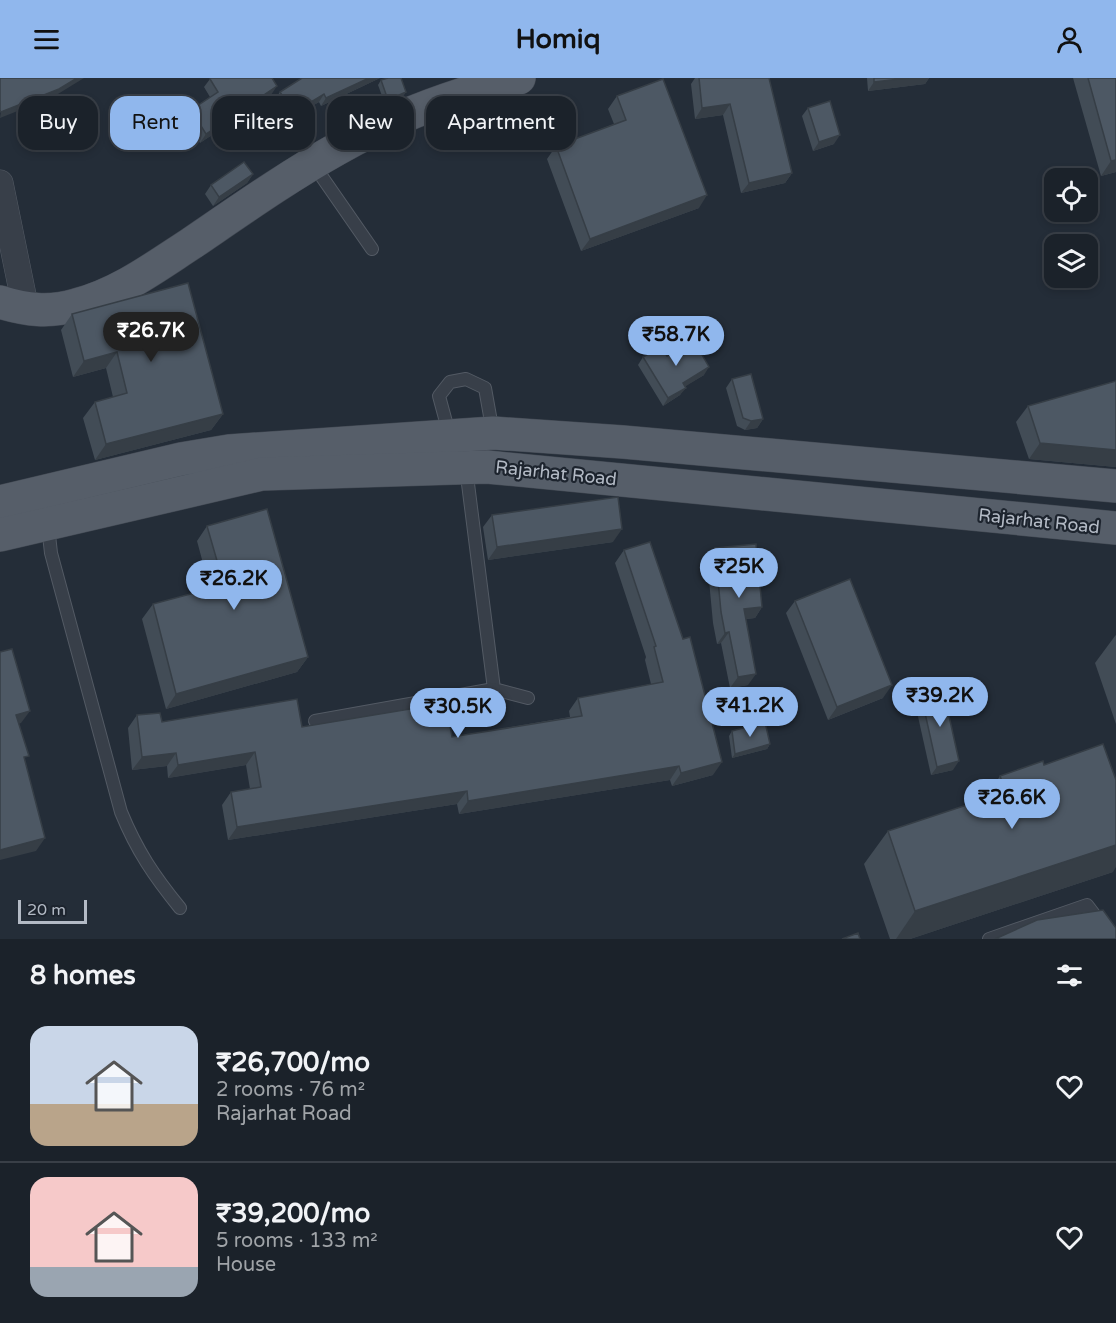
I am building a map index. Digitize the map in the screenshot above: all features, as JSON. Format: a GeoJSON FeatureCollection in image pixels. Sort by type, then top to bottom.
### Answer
{"type":"FeatureCollection","features":[{"type":"Feature","properties":{"kind":"main road"},"geometry":{"type":"LineString","coordinates":[[13,306],[75,306],[105,295],[140,277],[313,163],[392,120],[501,80]]}},
{"type":"Feature","properties":{"kind":"main road"},"geometry":{"type":"LineString","coordinates":[[0,502],[181,459],[229,451],[470,452],[623,442],[1116,486]]}},
{"type":"Feature","properties":{"kind":"main road","name":"Rajarhat Road"},"geometry":{"type":"LineString","coordinates":[[0,535],[47,522],[262,474],[470,452],[1116,528]]}},
{"type":"Feature","properties":{"kind":"street"},"geometry":{"type":"LineString","coordinates":[[0,183],[13,306]]}},
{"type":"Feature","properties":{"kind":"lane"},"geometry":{"type":"LineString","coordinates":[[313,163],[372,249]]}},
{"type":"Feature","properties":{"kind":"lane"},"geometry":{"type":"LineString","coordinates":[[470,452],[494,689]]}},
{"type":"Feature","properties":{"kind":"lane"},"geometry":{"type":"LineString","coordinates":[[47,522],[51,554],[122,812],[136,848],[148,869],[180,908]]}},
{"type":"Feature","properties":{"kind":"lane"},"geometry":{"type":"LineString","coordinates":[[315,721],[494,689],[528,698]]}},
{"type":"Feature","properties":{"kind":"lane"},"geometry":{"type":"LineString","coordinates":[[989,939],[1088,905],[1113,939]]}},
{"type":"Feature","properties":{"kind":"building"},"geometry":{"type":"Polygon","coordinates":[[[0,78],[77,78],[41,96],[18,96],[18,105],[1,112],[0,78]]]}},
{"type":"Feature","properties":{"kind":"building"},"geometry":{"type":"Polygon","coordinates":[[[272,78],[277,86],[262,96],[212,96],[218,92],[210,79],[272,78]]]}},
{"type":"Feature","properties":{"kind":"building"},"geometry":{"type":"Polygon","coordinates":[[[302,78],[369,78],[326,98],[324,94],[315,100],[315,96],[282,96],[280,92],[302,78]]]}},
{"type":"Feature","properties":{"kind":"building"},"geometry":{"type":"Polygon","coordinates":[[[401,78],[406,92],[397,96],[387,96],[381,80],[401,78]]]}},
{"type":"Feature","properties":{"kind":"building"},"geometry":{"type":"Polygon","coordinates":[[[699,78],[769,78],[792,173],[749,183],[730,104],[702,108],[699,78]]]}},
{"type":"Feature","properties":{"kind":"building"},"geometry":{"type":"Polygon","coordinates":[[[874,78],[908,78],[874,82],[874,78]]]}},
{"type":"Feature","properties":{"kind":"building"},"geometry":{"type":"Polygon","coordinates":[[[1088,78],[1116,78],[1116,160],[1111,161],[1088,78]]]}},
{"type":"Feature","properties":{"kind":"building"},"geometry":{"type":"Polygon","coordinates":[[[663,79],[707,195],[590,239],[557,150],[576,150],[576,139],[626,120],[617,96],[663,79]]]}},
{"type":"Feature","properties":{"kind":"building"},"geometry":{"type":"Polygon","coordinates":[[[212,96],[212,130],[206,134],[200,124],[200,104],[212,96]]]}},
{"type":"Feature","properties":{"kind":"building"},"geometry":{"type":"Polygon","coordinates":[[[830,101],[840,135],[819,142],[808,108],[830,101]]]}},
{"type":"Feature","properties":{"kind":"building"},"geometry":{"type":"Polygon","coordinates":[[[244,162],[253,174],[219,197],[211,185],[244,162]]]}},
{"type":"Feature","properties":{"kind":"building"},"geometry":{"type":"Polygon","coordinates":[[[188,283],[223,414],[106,444],[95,402],[127,393],[117,352],[84,361],[72,314],[188,283]]]}},
{"type":"Feature","properties":{"kind":"building"},"geometry":{"type":"Polygon","coordinates":[[[694,341],[709,367],[683,383],[686,388],[668,398],[643,357],[661,347],[667,356],[694,341]]]}},
{"type":"Feature","properties":{"kind":"building"},"geometry":{"type":"Polygon","coordinates":[[[751,374],[763,419],[751,421],[743,418],[732,379],[751,374]]]}},
{"type":"Feature","properties":{"kind":"building"},"geometry":{"type":"Polygon","coordinates":[[[1116,381],[1116,450],[1040,443],[1028,406],[1116,381]]]}},
{"type":"Feature","properties":{"kind":"building"},"geometry":{"type":"Polygon","coordinates":[[[618,497],[622,529],[497,547],[492,515],[618,497]]]}},
{"type":"Feature","properties":{"kind":"building"},"geometry":{"type":"Polygon","coordinates":[[[267,509],[308,657],[176,694],[153,604],[224,585],[207,526],[267,509]]]}},
{"type":"Feature","properties":{"kind":"building"},"geometry":{"type":"Polygon","coordinates":[[[650,542],[683,639],[690,637],[722,762],[681,773],[679,766],[468,801],[467,791],[237,827],[231,792],[261,787],[255,752],[178,765],[176,753],[142,757],[137,715],[160,713],[162,722],[297,699],[302,727],[446,703],[452,737],[582,716],[578,698],[663,682],[654,647],[656,646],[624,550],[650,542]]]}},
{"type":"Feature","properties":{"kind":"building"},"geometry":{"type":"Polygon","coordinates":[[[756,544],[762,607],[744,609],[756,674],[738,677],[729,632],[725,633],[721,612],[715,548],[756,544]]]}},
{"type":"Feature","properties":{"kind":"building"},"geometry":{"type":"Polygon","coordinates":[[[850,579],[892,685],[837,707],[795,601],[850,579]]]}},
{"type":"Feature","properties":{"kind":"building"},"geometry":{"type":"Polygon","coordinates":[[[12,649],[30,711],[16,715],[29,756],[24,757],[45,838],[0,850],[0,652],[12,649]]]}},
{"type":"Feature","properties":{"kind":"building"},"geometry":{"type":"Polygon","coordinates":[[[943,689],[959,761],[937,767],[921,695],[943,689]]]}},
{"type":"Feature","properties":{"kind":"building"},"geometry":{"type":"Polygon","coordinates":[[[767,692],[772,713],[748,718],[744,697],[767,692]]]}},
{"type":"Feature","properties":{"kind":"building"},"geometry":{"type":"Polygon","coordinates":[[[765,722],[770,744],[735,754],[732,731],[765,722]]]}},
{"type":"Feature","properties":{"kind":"building"},"geometry":{"type":"Polygon","coordinates":[[[1103,744],[1116,780],[1116,845],[915,911],[888,831],[1006,792],[1000,776],[1043,761],[1044,765],[1103,744]]]}},
{"type":"Feature","properties":{"kind":"building"},"geometry":{"type":"Polygon","coordinates":[[[1103,910],[1116,928],[1116,939],[995,939],[1037,920],[1103,910]]]}},
{"type":"Feature","properties":{"kind":"building"},"geometry":{"type":"Polygon","coordinates":[[[858,933],[860,939],[842,939],[858,933]]]}}]}
